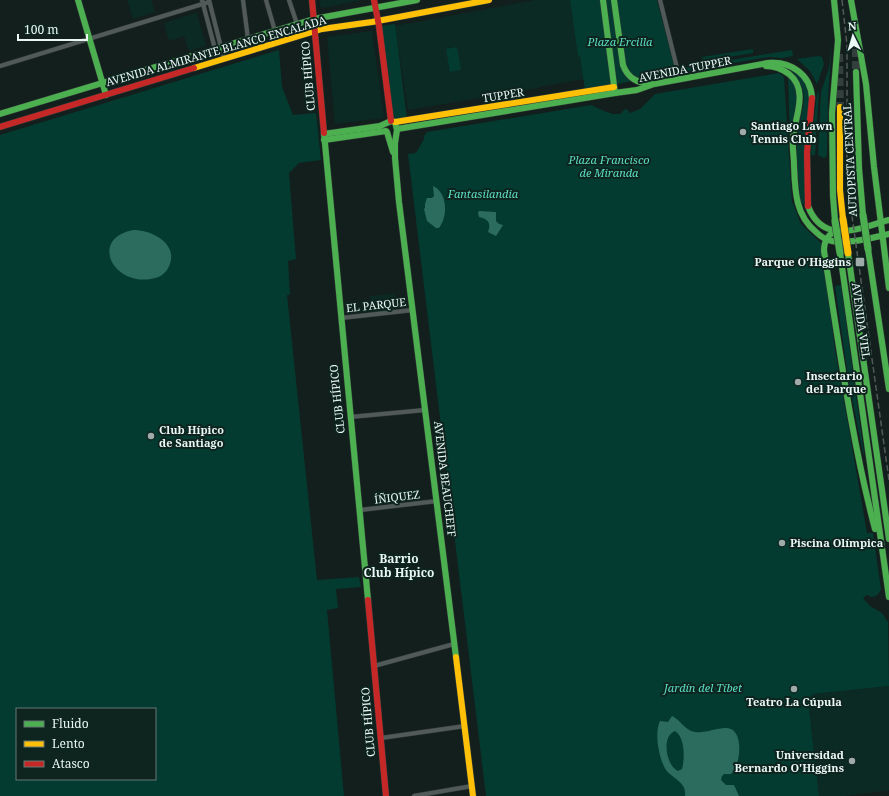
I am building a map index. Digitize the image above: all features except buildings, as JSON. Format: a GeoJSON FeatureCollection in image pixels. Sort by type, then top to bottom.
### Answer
{"type":"FeatureCollection","features":[{"type":"Feature","properties":{"kind":"main road"},"geometry":{"type":"LineString","coordinates":[[78,0],[106,95]]}},
{"type":"Feature","properties":{"kind":"main road","name":"CLUB HÍPICO"},"geometry":{"type":"LineString","coordinates":[[312,0],[340,318],[360,510],[386,796]]}},
{"type":"Feature","properties":{"kind":"main road","name":"AVENIDA BEAUCHEFF"},"geometry":{"type":"LineString","coordinates":[[374,0],[378,21],[473,796]]}},
{"type":"Feature","properties":{"kind":"main road","name":"AVENIDA ALMIRANTE BLANCO ENCALADA"},"geometry":{"type":"LineString","coordinates":[[0,114],[297,24],[417,0]]}},
{"type":"Feature","properties":{"kind":"main road","name":"AVENIDA ALMIRANTE BLANCO ENCALADA"},"geometry":{"type":"LineString","coordinates":[[0,127],[315,31],[378,21],[473,1],[489,0]]}},
{"type":"Feature","properties":{"kind":"main road"},"geometry":{"type":"LineString","coordinates":[[603,0],[614,90]]}},
{"type":"Feature","properties":{"kind":"main road"},"geometry":{"type":"LineString","coordinates":[[614,0],[626,72],[635,81],[654,84]]}},
{"type":"Feature","properties":{"kind":"main road","name":"AVENIDA VIEL"},"geometry":{"type":"LineString","coordinates":[[834,0],[838,40],[832,113],[833,196],[835,221],[889,597]]}},
{"type":"Feature","properties":{"kind":"main road"},"geometry":{"type":"LineString","coordinates":[[852,0],[866,84],[881,222],[886,235],[889,288]]}},
{"type":"Feature","properties":{"kind":"main road","name":"AVENIDA TUPPER"},"geometry":{"type":"LineString","coordinates":[[614,90],[637,90],[654,84],[767,63],[776,62],[790,66],[801,74],[810,86],[812,97],[807,133],[806,159],[808,203],[811,213],[819,222],[829,229],[836,231]]}},
{"type":"Feature","properties":{"kind":"main road","name":"AVENIDA TUPPER"},"geometry":{"type":"LineString","coordinates":[[760,65],[784,70],[791,76],[799,89],[800,100],[793,136],[796,200],[799,212],[806,223],[825,239]]}},
{"type":"Feature","properties":{"kind":"main road","name":"AUTOPISTA CENTRAL"},"geometry":{"type":"LineString","coordinates":[[856,72],[859,168],[863,215],[889,389]]}},
{"type":"Feature","properties":{"kind":"main road","name":"TUPPER"},"geometry":{"type":"LineString","coordinates":[[324,137],[614,90]]}},
{"type":"Feature","properties":{"kind":"main road","name":"AUTOPISTA CENTRAL"},"geometry":{"type":"LineString","coordinates":[[840,107],[840,190],[843,220],[889,539]]}},
{"type":"Feature","properties":{"kind":"main road"},"geometry":{"type":"LineString","coordinates":[[882,552],[864,488],[857,451],[824,245],[828,234],[836,231],[857,229],[889,220]]}},
{"type":"Feature","properties":{"kind":"main road"},"geometry":{"type":"LineString","coordinates":[[825,239],[840,242],[886,235]]}},
{"type":"Feature","properties":{"kind":"street"},"geometry":{"type":"LineString","coordinates":[[243,0],[248,39]]}},
{"type":"Feature","properties":{"kind":"street"},"geometry":{"type":"LineString","coordinates":[[266,0],[275,31]]}},
{"type":"Feature","properties":{"kind":"street"},"geometry":{"type":"LineString","coordinates":[[289,0],[297,24]]}},
{"type":"Feature","properties":{"kind":"street"},"geometry":{"type":"LineString","coordinates":[[660,0],[680,80]]}},
{"type":"Feature","properties":{"kind":"street"},"geometry":{"type":"LineString","coordinates":[[0,66],[209,1],[218,48]]}},
{"type":"Feature","properties":{"kind":"street"},"geometry":{"type":"LineString","coordinates":[[203,2],[218,48],[224,59]]}},
{"type":"Feature","properties":{"kind":"street","name":"EL PARQUE"},"geometry":{"type":"LineString","coordinates":[[340,318],[413,310]]}},
{"type":"Feature","properties":{"kind":"street"},"geometry":{"type":"LineString","coordinates":[[350,417],[425,410]]}},
{"type":"Feature","properties":{"kind":"street","name":"ÍÑIQUEZ"},"geometry":{"type":"LineString","coordinates":[[360,510],[437,501]]}},
{"type":"Feature","properties":{"kind":"street"},"geometry":{"type":"LineString","coordinates":[[374,666],[454,644]]}},
{"type":"Feature","properties":{"kind":"street"},"geometry":{"type":"LineString","coordinates":[[381,738],[465,726]]}},
{"type":"Feature","properties":{"kind":"street"},"geometry":{"type":"LineString","coordinates":[[414,796],[472,786]]}},
{"type":"Feature","properties":{"kind":"shaded area"},"geometry":{"type":"Polygon","coordinates":[[[127,0],[151,0],[155,12],[133,19],[127,0]]]}},
{"type":"Feature","properties":{"kind":"shaded area"},"geometry":{"type":"Polygon","coordinates":[[[320,0],[362,0],[323,8],[320,6],[320,0]]]}},
{"type":"Feature","properties":{"kind":"shaded area"},"geometry":{"type":"Polygon","coordinates":[[[535,0],[570,0],[578,56],[580,56],[584,79],[408,110],[395,26],[535,0]]]}},
{"type":"Feature","properties":{"kind":"shaded area"},"geometry":{"type":"Polygon","coordinates":[[[196,13],[206,46],[189,51],[184,36],[169,41],[164,23],[196,13]]]}},
{"type":"Feature","properties":{"kind":"shaded area"},"geometry":{"type":"Polygon","coordinates":[[[372,31],[384,118],[335,124],[327,37],[372,31]]]}},
{"type":"Feature","properties":{"kind":"shaded area"},"geometry":{"type":"Polygon","coordinates":[[[433,186],[442,194],[445,206],[444,218],[439,228],[436,228],[427,221],[424,209],[427,198],[432,198],[434,196],[433,186]]]}},
{"type":"Feature","properties":{"kind":"shaded area"},"geometry":{"type":"Polygon","coordinates":[[[479,211],[496,212],[496,221],[503,225],[496,236],[488,232],[489,223],[479,217],[479,211]]]}},
{"type":"Feature","properties":{"kind":"shaded area"},"geometry":{"type":"Polygon","coordinates":[[[133,230],[157,236],[164,241],[168,247],[171,254],[171,261],[167,270],[160,276],[155,278],[140,279],[128,276],[118,270],[112,262],[109,252],[112,243],[119,235],[133,230]]]}},
{"type":"Feature","properties":{"kind":"shaded area"},"geometry":{"type":"Polygon","coordinates":[[[394,294],[396,310],[371,313],[370,296],[394,294]]]}},
{"type":"Feature","properties":{"kind":"shaded area","name":"Universidad Bernardo O'Higgins"},"geometry":{"type":"Polygon","coordinates":[[[889,686],[889,790],[845,796],[819,796],[808,700],[813,694],[889,686]]]}},
{"type":"Feature","properties":{"kind":"shaded area"},"geometry":{"type":"Polygon","coordinates":[[[672,716],[691,731],[701,732],[727,728],[735,732],[739,744],[737,765],[731,774],[724,774],[721,780],[726,785],[734,785],[739,796],[685,796],[684,787],[666,770],[659,753],[657,739],[658,726],[660,721],[668,722],[672,716]],[[675,731],[671,734],[668,739],[667,751],[670,763],[678,771],[682,769],[684,754],[681,738],[675,731]]]}},
{"type":"Feature","properties":{"kind":"green space","name":"Plaza Ercilla"},"geometry":{"type":"Polygon","coordinates":[[[570,0],[657,0],[676,73],[585,90],[580,56],[578,56],[570,0]]]}},
{"type":"Feature","properties":{"kind":"green space"},"geometry":{"type":"Polygon","coordinates":[[[395,24],[407,119],[397,120],[394,118],[393,113],[382,26],[395,24]]]}},
{"type":"Feature","properties":{"kind":"green space"},"geometry":{"type":"Polygon","coordinates":[[[832,41],[828,97],[827,153],[826,157],[823,158],[818,155],[821,92],[829,68],[832,41]]]}},
{"type":"Feature","properties":{"kind":"green space"},"geometry":{"type":"Polygon","coordinates":[[[457,47],[461,70],[450,72],[446,49],[457,47]]]}},
{"type":"Feature","properties":{"kind":"green space"},"geometry":{"type":"Polygon","coordinates":[[[753,49],[753,53],[703,61],[702,57],[753,49]]]}},
{"type":"Feature","properties":{"kind":"green space","name":"Club Hípico de Santiago"},"geometry":{"type":"Polygon","coordinates":[[[279,50],[282,87],[293,115],[316,113],[321,160],[299,163],[289,173],[296,259],[288,261],[290,295],[287,295],[317,580],[359,577],[361,587],[336,589],[338,608],[327,610],[344,796],[0,796],[0,135],[279,50]]]}},
{"type":"Feature","properties":{"kind":"green space"},"geometry":{"type":"Polygon","coordinates":[[[792,50],[793,56],[782,58],[769,57],[683,72],[687,67],[792,50]]]}},
{"type":"Feature","properties":{"kind":"green space"},"geometry":{"type":"Polygon","coordinates":[[[818,56],[822,57],[824,64],[817,84],[810,71],[797,59],[818,56]]]}},
{"type":"Feature","properties":{"kind":"green space"},"geometry":{"type":"Polygon","coordinates":[[[788,69],[794,70],[808,86],[809,95],[805,204],[801,205],[797,163],[797,137],[804,96],[799,81],[788,69]]]}},
{"type":"Feature","properties":{"kind":"green space","name":"Parque O'Higgins"},"geometry":{"type":"Polygon","coordinates":[[[779,73],[784,77],[792,203],[800,222],[821,243],[835,349],[867,533],[873,533],[881,589],[876,596],[871,597],[867,595],[863,598],[870,606],[882,613],[888,622],[889,686],[813,694],[808,700],[819,796],[486,796],[408,154],[416,153],[427,132],[591,105],[613,114],[621,114],[625,109],[630,113],[640,109],[655,94],[779,73]]]}},
{"type":"Feature","properties":{"kind":"green space"},"geometry":{"type":"Polygon","coordinates":[[[788,77],[793,82],[797,96],[790,139],[788,77]]]}},
{"type":"Feature","properties":{"kind":"green space"},"geometry":{"type":"Polygon","coordinates":[[[819,90],[815,155],[811,155],[817,95],[819,90]]]}},
{"type":"Feature","properties":{"kind":"green space"},"geometry":{"type":"Polygon","coordinates":[[[841,285],[863,454],[848,377],[835,286],[841,285]]]}},
{"type":"Feature","properties":{"kind":"tunnel"},"geometry":{"type":"LineString","coordinates":[[856,37],[856,72]]}},
{"type":"Feature","properties":{"kind":"tunnel"},"geometry":{"type":"LineString","coordinates":[[839,54],[840,107]]}},
{"type":"Feature","properties":{"kind":"railway"},"geometry":{"type":"LineString","coordinates":[[842,0],[847,45],[847,161],[850,202],[889,480]]}},
{"type":"Feature","properties":{"kind":"traffic: fast"},"geometry":{"type":"LineString","coordinates":[[78,0],[106,95]]}},
{"type":"Feature","properties":{"kind":"traffic: fast"},"geometry":{"type":"LineString","coordinates":[[0,114],[314,19],[417,0]]}},
{"type":"Feature","properties":{"kind":"traffic: fast"},"geometry":{"type":"LineString","coordinates":[[603,0],[615,93],[637,90],[654,84],[768,63],[776,63],[792,67],[804,76],[811,90],[812,98]]}},
{"type":"Feature","properties":{"kind":"traffic: fast"},"geometry":{"type":"LineString","coordinates":[[614,0],[625,70],[634,79],[642,83],[652,84]]}},
{"type":"Feature","properties":{"kind":"traffic: fast"},"geometry":{"type":"LineString","coordinates":[[834,0],[838,40],[832,113],[833,196],[835,221]]}},
{"type":"Feature","properties":{"kind":"traffic: fast"},"geometry":{"type":"LineString","coordinates":[[851,0],[866,84],[874,167],[889,288]]}},
{"type":"Feature","properties":{"kind":"traffic: fast"},"geometry":{"type":"LineString","coordinates":[[766,66],[778,68],[789,74],[795,80],[798,88],[800,96],[793,141],[795,184],[800,210],[809,225],[827,240],[839,242],[868,239],[889,234]]}},
{"type":"Feature","properties":{"kind":"traffic: fast"},"geometry":{"type":"LineString","coordinates":[[856,72],[859,168],[863,215]]}},
{"type":"Feature","properties":{"kind":"traffic: fast"},"geometry":{"type":"LineString","coordinates":[[397,129],[615,93]]}},
{"type":"Feature","properties":{"kind":"traffic: fast"},"geometry":{"type":"LineString","coordinates":[[391,121],[395,122],[397,130],[395,158],[399,202],[456,657]]}},
{"type":"Feature","properties":{"kind":"traffic: fast"},"geometry":{"type":"LineString","coordinates":[[324,134],[380,126],[391,121]]}},
{"type":"Feature","properties":{"kind":"traffic: fast"},"geometry":{"type":"LineString","coordinates":[[324,140],[386,131]]}},
{"type":"Feature","properties":{"kind":"traffic: fast"},"geometry":{"type":"LineString","coordinates":[[387,132],[393,152]]}},
{"type":"Feature","properties":{"kind":"traffic: fast"},"geometry":{"type":"LineString","coordinates":[[324,133],[368,600]]}},
{"type":"Feature","properties":{"kind":"traffic: fast"},"geometry":{"type":"LineString","coordinates":[[808,206],[815,218],[823,226],[833,230],[855,230],[889,220]]}},
{"type":"Feature","properties":{"kind":"traffic: fast"},"geometry":{"type":"LineString","coordinates":[[863,215],[868,249]]}},
{"type":"Feature","properties":{"kind":"traffic: fast"},"geometry":{"type":"LineString","coordinates":[[835,221],[840,253]]}},
{"type":"Feature","properties":{"kind":"traffic: fast"},"geometry":{"type":"LineString","coordinates":[[836,231],[830,234],[825,244],[824,251],[852,426],[875,529]]}},
{"type":"Feature","properties":{"kind":"traffic: fast"},"geometry":{"type":"LineString","coordinates":[[868,249],[889,389]]}},
{"type":"Feature","properties":{"kind":"traffic: fast"},"geometry":{"type":"LineString","coordinates":[[840,253],[889,597]]}},
{"type":"Feature","properties":{"kind":"traffic: fast"},"geometry":{"type":"LineString","coordinates":[[848,253],[889,539]]}},
{"type":"Feature","properties":{"kind":"traffic: slow"},"geometry":{"type":"LineString","coordinates":[[194,68],[322,29],[372,22],[489,0]]}},
{"type":"Feature","properties":{"kind":"traffic: slow"},"geometry":{"type":"LineString","coordinates":[[395,122],[614,87]]}},
{"type":"Feature","properties":{"kind":"traffic: slow"},"geometry":{"type":"LineString","coordinates":[[840,107],[840,190],[843,219]]}},
{"type":"Feature","properties":{"kind":"traffic: slow"},"geometry":{"type":"LineString","coordinates":[[843,219],[848,253]]}},
{"type":"Feature","properties":{"kind":"traffic: slow"},"geometry":{"type":"LineString","coordinates":[[456,657],[473,796]]}},
{"type":"Feature","properties":{"kind":"traffic: jam"},"geometry":{"type":"LineString","coordinates":[[312,0],[324,133]]}},
{"type":"Feature","properties":{"kind":"traffic: jam"},"geometry":{"type":"LineString","coordinates":[[374,0],[379,26],[391,121]]}},
{"type":"Feature","properties":{"kind":"traffic: jam"},"geometry":{"type":"LineString","coordinates":[[0,127],[194,68]]}},
{"type":"Feature","properties":{"kind":"traffic: jam"},"geometry":{"type":"LineString","coordinates":[[808,206],[807,152],[812,98]]}},
{"type":"Feature","properties":{"kind":"traffic: jam"},"geometry":{"type":"LineString","coordinates":[[368,600],[386,796]]}},
{"type":"Feature","properties":{"kind":"place","name":"Santiago Lawn Tennis Club"},"geometry":{"type":"Point","coordinates":[743,132]}},
{"type":"Feature","properties":{"kind":"place","name":"Parque O'Higgins"},"geometry":{"type":"Point","coordinates":[860,262]}},
{"type":"Feature","properties":{"kind":"place","name":"Insectario del Parque"},"geometry":{"type":"Point","coordinates":[798,382]}},
{"type":"Feature","properties":{"kind":"place","name":"Club Hípico de Santiago"},"geometry":{"type":"Point","coordinates":[151,436]}},
{"type":"Feature","properties":{"kind":"place","name":"Piscina Olímpica"},"geometry":{"type":"Point","coordinates":[782,543]}},
{"type":"Feature","properties":{"kind":"place","name":"Teatro La Cúpula"},"geometry":{"type":"Point","coordinates":[794,689]}},
{"type":"Feature","properties":{"kind":"place","name":"Universidad Bernardo O'Higgins"},"geometry":{"type":"Point","coordinates":[852,761]}},
{"type":"Feature","properties":{"kind":"district","name":"Barrio Club Hípico"},"geometry":{"type":"Point","coordinates":[399,566]}},
{"type":"Feature","properties":{"kind":"park label","name":"Plaza Francisco de Miranda"},"geometry":{"type":"Point","coordinates":[609,166]}},
{"type":"Feature","properties":{"kind":"park label","name":"Fantasilandia"},"geometry":{"type":"Point","coordinates":[483,194]}},
{"type":"Feature","properties":{"kind":"park label","name":"Jardín del Tíbet"},"geometry":{"type":"Point","coordinates":[703,688]}}]}
